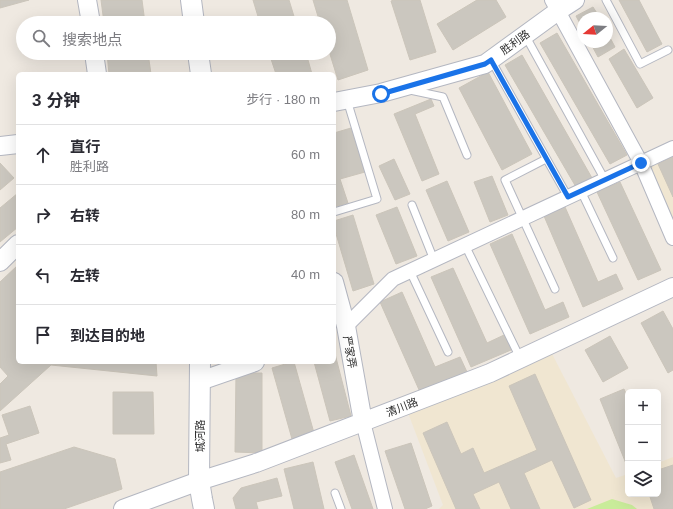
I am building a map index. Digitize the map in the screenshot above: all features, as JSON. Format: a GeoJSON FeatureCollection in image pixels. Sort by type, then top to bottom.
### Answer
{"type":"FeatureCollection","features":[{"type":"Feature","properties":{"kind":"main road"},"geometry":{"type":"LineString","coordinates":[[191,0],[193,16]]}},
{"type":"Feature","properties":{"kind":"main road"},"geometry":{"type":"LineString","coordinates":[[199,60],[201,72]]}},
{"type":"Feature","properties":{"kind":"main road","name":"城河路"},"geometry":{"type":"LineString","coordinates":[[200,372],[199,481],[204,509]]}},
{"type":"Feature","properties":{"kind":"street"},"geometry":{"type":"LineString","coordinates":[[87,0],[90,16]]}},
{"type":"Feature","properties":{"kind":"street","name":"胜利路"},"geometry":{"type":"LineString","coordinates":[[340,101],[381,94],[485,64],[525,35],[555,6],[576,0]]}},
{"type":"Feature","properties":{"kind":"street"},"geometry":{"type":"LineString","coordinates":[[555,6],[641,163],[673,238]]}},
{"type":"Feature","properties":{"kind":"street"},"geometry":{"type":"LineString","coordinates":[[95,60],[97,72]]}},
{"type":"Feature","properties":{"kind":"street"},"geometry":{"type":"LineString","coordinates":[[0,146],[16,144]]}},
{"type":"Feature","properties":{"kind":"street"},"geometry":{"type":"LineString","coordinates":[[340,329],[393,279],[673,148]]}},
{"type":"Feature","properties":{"kind":"street"},"geometry":{"type":"LineString","coordinates":[[0,262],[16,246]]}},
{"type":"Feature","properties":{"kind":"street","name":"清川路"},"geometry":{"type":"LineString","coordinates":[[123,509],[199,481],[256,463],[490,373],[673,287]]}},
{"type":"Feature","properties":{"kind":"street","name":"严家弄"},"geometry":{"type":"LineString","coordinates":[[336,298],[340,329],[363,422]]}},
{"type":"Feature","properties":{"kind":"street"},"geometry":{"type":"LineString","coordinates":[[200,372],[244,364]]}},
{"type":"Feature","properties":{"kind":"street"},"geometry":{"type":"LineString","coordinates":[[363,422],[385,509]]}},
{"type":"Feature","properties":{"kind":"lane"},"geometry":{"type":"LineString","coordinates":[[606,0],[640,64],[668,50]]}},
{"type":"Feature","properties":{"kind":"lane"},"geometry":{"type":"LineString","coordinates":[[525,35],[605,180]]}},
{"type":"Feature","properties":{"kind":"lane"},"geometry":{"type":"LineString","coordinates":[[491,60],[568,197]]}},
{"type":"Feature","properties":{"kind":"lane"},"geometry":{"type":"LineString","coordinates":[[400,88],[443,97],[467,155]]}},
{"type":"Feature","properties":{"kind":"lane"},"geometry":{"type":"LineString","coordinates":[[336,211],[377,198],[340,101]]}},
{"type":"Feature","properties":{"kind":"lane"},"geometry":{"type":"LineString","coordinates":[[546,159],[505,180],[555,289]]}},
{"type":"Feature","properties":{"kind":"lane"},"geometry":{"type":"LineString","coordinates":[[581,191],[613,258]]}},
{"type":"Feature","properties":{"kind":"lane"},"geometry":{"type":"LineString","coordinates":[[412,206],[434,260]]}},
{"type":"Feature","properties":{"kind":"lane"},"geometry":{"type":"LineString","coordinates":[[465,245],[520,359]]}},
{"type":"Feature","properties":{"kind":"lane"},"geometry":{"type":"LineString","coordinates":[[410,271],[448,352]]}},
{"type":"Feature","properties":{"kind":"lane"},"geometry":{"type":"LineString","coordinates":[[335,493],[341,509]]}},
{"type":"Feature","properties":{"kind":"shaded area"},"geometry":{"type":"Polygon","coordinates":[[[673,148],[673,238],[641,163],[673,148]]]}},
{"type":"Feature","properties":{"kind":"shaded area"},"geometry":{"type":"Polygon","coordinates":[[[548,346],[616,478],[625,475],[625,497],[661,497],[661,462],[673,457],[673,509],[439,509],[443,505],[405,405],[548,346]]]}},
{"type":"Feature","properties":{"kind":"green space"},"geometry":{"type":"Polygon","coordinates":[[[612,499],[632,505],[637,509],[587,509],[612,499]]]}},
{"type":"Feature","properties":{"kind":"building"},"geometry":{"type":"Polygon","coordinates":[[[0,0],[29,0],[0,8],[0,0]]]}},
{"type":"Feature","properties":{"kind":"building"},"geometry":{"type":"Polygon","coordinates":[[[101,0],[142,0],[144,16],[103,16],[101,0]]]}},
{"type":"Feature","properties":{"kind":"building"},"geometry":{"type":"Polygon","coordinates":[[[253,0],[289,0],[294,16],[258,16],[253,0]]]}},
{"type":"Feature","properties":{"kind":"building"},"geometry":{"type":"Polygon","coordinates":[[[313,0],[347,0],[368,70],[338,80],[332,60],[336,60],[336,16],[318,16],[313,0]]]}},
{"type":"Feature","properties":{"kind":"building"},"geometry":{"type":"Polygon","coordinates":[[[420,0],[436,52],[410,60],[391,1],[420,0]]]}},
{"type":"Feature","properties":{"kind":"building"},"geometry":{"type":"Polygon","coordinates":[[[477,0],[496,0],[506,17],[453,50],[437,24],[477,0]]]}},
{"type":"Feature","properties":{"kind":"building"},"geometry":{"type":"Polygon","coordinates":[[[619,0],[639,0],[662,44],[647,52],[619,0]]]}},
{"type":"Feature","properties":{"kind":"building"},"geometry":{"type":"Polygon","coordinates":[[[593,7],[596,12],[584,12],[593,7]]]}},
{"type":"Feature","properties":{"kind":"building"},"geometry":{"type":"Polygon","coordinates":[[[557,33],[627,155],[610,164],[540,43],[557,33]]]}},
{"type":"Feature","properties":{"kind":"building"},"geometry":{"type":"Polygon","coordinates":[[[613,43],[615,47],[598,57],[593,48],[613,48],[613,43]]]}},
{"type":"Feature","properties":{"kind":"building"},"geometry":{"type":"Polygon","coordinates":[[[624,49],[653,98],[637,108],[609,59],[624,49]]]}},
{"type":"Feature","properties":{"kind":"building"},"geometry":{"type":"Polygon","coordinates":[[[522,55],[592,178],[576,187],[505,65],[522,55]]]}},
{"type":"Feature","properties":{"kind":"building"},"geometry":{"type":"Polygon","coordinates":[[[108,60],[149,60],[151,72],[109,72],[108,60]]]}},
{"type":"Feature","properties":{"kind":"building"},"geometry":{"type":"Polygon","coordinates":[[[271,60],[308,60],[311,72],[275,72],[271,60]]]}},
{"type":"Feature","properties":{"kind":"building"},"geometry":{"type":"Polygon","coordinates":[[[488,72],[532,154],[502,170],[459,88],[488,72]]]}},
{"type":"Feature","properties":{"kind":"building"},"geometry":{"type":"Polygon","coordinates":[[[431,99],[434,106],[415,114],[439,174],[422,181],[394,114],[431,99]]]}},
{"type":"Feature","properties":{"kind":"building"},"geometry":{"type":"Polygon","coordinates":[[[351,128],[365,172],[340,179],[348,203],[336,206],[336,132],[351,128]]]}},
{"type":"Feature","properties":{"kind":"building"},"geometry":{"type":"Polygon","coordinates":[[[673,157],[673,197],[658,164],[673,157]]]}},
{"type":"Feature","properties":{"kind":"building"},"geometry":{"type":"Polygon","coordinates":[[[394,159],[410,194],[395,200],[379,166],[394,159]]]}},
{"type":"Feature","properties":{"kind":"building"},"geometry":{"type":"Polygon","coordinates":[[[0,163],[14,178],[0,190],[0,163]]]}},
{"type":"Feature","properties":{"kind":"building"},"geometry":{"type":"Polygon","coordinates":[[[492,176],[508,215],[490,222],[474,182],[492,176]]]}},
{"type":"Feature","properties":{"kind":"building"},"geometry":{"type":"Polygon","coordinates":[[[447,181],[469,232],[448,241],[426,190],[447,181]]]}},
{"type":"Feature","properties":{"kind":"building"},"geometry":{"type":"Polygon","coordinates":[[[620,182],[661,270],[638,280],[597,192],[620,182]]]}},
{"type":"Feature","properties":{"kind":"building"},"geometry":{"type":"Polygon","coordinates":[[[16,195],[16,229],[0,242],[0,208],[16,195]]]}},
{"type":"Feature","properties":{"kind":"building"},"geometry":{"type":"Polygon","coordinates":[[[397,207],[417,256],[396,264],[376,215],[397,207]]]}},
{"type":"Feature","properties":{"kind":"building"},"geometry":{"type":"Polygon","coordinates":[[[565,207],[598,282],[616,274],[623,289],[583,307],[544,216],[565,207]]]}},
{"type":"Feature","properties":{"kind":"building"},"geometry":{"type":"Polygon","coordinates":[[[353,215],[374,284],[353,291],[336,234],[336,220],[353,215]]]}},
{"type":"Feature","properties":{"kind":"building"},"geometry":{"type":"Polygon","coordinates":[[[512,234],[545,310],[563,302],[569,317],[530,334],[490,244],[512,234]]]}},
{"type":"Feature","properties":{"kind":"building"},"geometry":{"type":"Polygon","coordinates":[[[16,267],[16,364],[156,364],[157,376],[51,365],[0,411],[0,384],[8,376],[0,367],[0,282],[16,267]]]}},
{"type":"Feature","properties":{"kind":"building"},"geometry":{"type":"Polygon","coordinates":[[[453,268],[487,343],[504,335],[511,350],[471,367],[431,277],[453,268]]]}},
{"type":"Feature","properties":{"kind":"building"},"geometry":{"type":"Polygon","coordinates":[[[402,292],[435,367],[460,357],[467,372],[420,392],[380,302],[402,292]]]}},
{"type":"Feature","properties":{"kind":"building"},"geometry":{"type":"Polygon","coordinates":[[[663,311],[673,329],[673,370],[668,373],[641,323],[663,311]]]}},
{"type":"Feature","properties":{"kind":"building"},"geometry":{"type":"Polygon","coordinates":[[[610,336],[628,368],[603,382],[585,350],[610,336]]]}},
{"type":"Feature","properties":{"kind":"building"},"geometry":{"type":"Polygon","coordinates":[[[336,358],[351,416],[330,421],[315,364],[336,364],[336,358]]]}},
{"type":"Feature","properties":{"kind":"building"},"geometry":{"type":"Polygon","coordinates":[[[285,364],[295,364],[314,433],[292,439],[272,368],[285,364]]]}},
{"type":"Feature","properties":{"kind":"building"},"geometry":{"type":"Polygon","coordinates":[[[236,373],[262,373],[262,453],[235,452],[236,373]]]}},
{"type":"Feature","properties":{"kind":"building"},"geometry":{"type":"Polygon","coordinates":[[[535,374],[591,500],[574,508],[552,460],[524,473],[540,509],[511,509],[499,482],[473,494],[480,509],[456,509],[423,433],[447,422],[461,454],[473,448],[484,473],[537,450],[509,386],[535,374]]]}},
{"type":"Feature","properties":{"kind":"building"},"geometry":{"type":"Polygon","coordinates":[[[624,389],[625,461],[600,399],[624,389]]]}},
{"type":"Feature","properties":{"kind":"building"},"geometry":{"type":"Polygon","coordinates":[[[113,392],[153,392],[154,434],[113,434],[113,392]]]}},
{"type":"Feature","properties":{"kind":"building"},"geometry":{"type":"Polygon","coordinates":[[[30,406],[39,433],[6,444],[11,460],[0,463],[0,438],[9,435],[2,415],[30,406]]]}},
{"type":"Feature","properties":{"kind":"building"},"geometry":{"type":"Polygon","coordinates":[[[411,443],[432,506],[425,509],[405,509],[385,451],[411,443]]]}},
{"type":"Feature","properties":{"kind":"building"},"geometry":{"type":"Polygon","coordinates":[[[74,447],[115,459],[122,489],[64,509],[0,509],[0,472],[74,447]]]}},
{"type":"Feature","properties":{"kind":"building"},"geometry":{"type":"Polygon","coordinates":[[[354,455],[373,509],[352,509],[335,462],[354,455]]]}},
{"type":"Feature","properties":{"kind":"building"},"geometry":{"type":"Polygon","coordinates":[[[313,462],[324,509],[294,509],[284,469],[313,462]]]}},
{"type":"Feature","properties":{"kind":"building"},"geometry":{"type":"Polygon","coordinates":[[[673,465],[673,509],[654,509],[650,497],[661,497],[661,469],[673,465]]]}},
{"type":"Feature","properties":{"kind":"building"},"geometry":{"type":"Polygon","coordinates":[[[277,478],[282,496],[256,502],[258,509],[236,509],[233,498],[241,488],[277,478]]]}},
{"type":"Feature","properties":{"kind":"route"},"geometry":{"type":"LineString","coordinates":[[381,94],[485,64],[491,60],[568,197],[641,163]]}}]}
